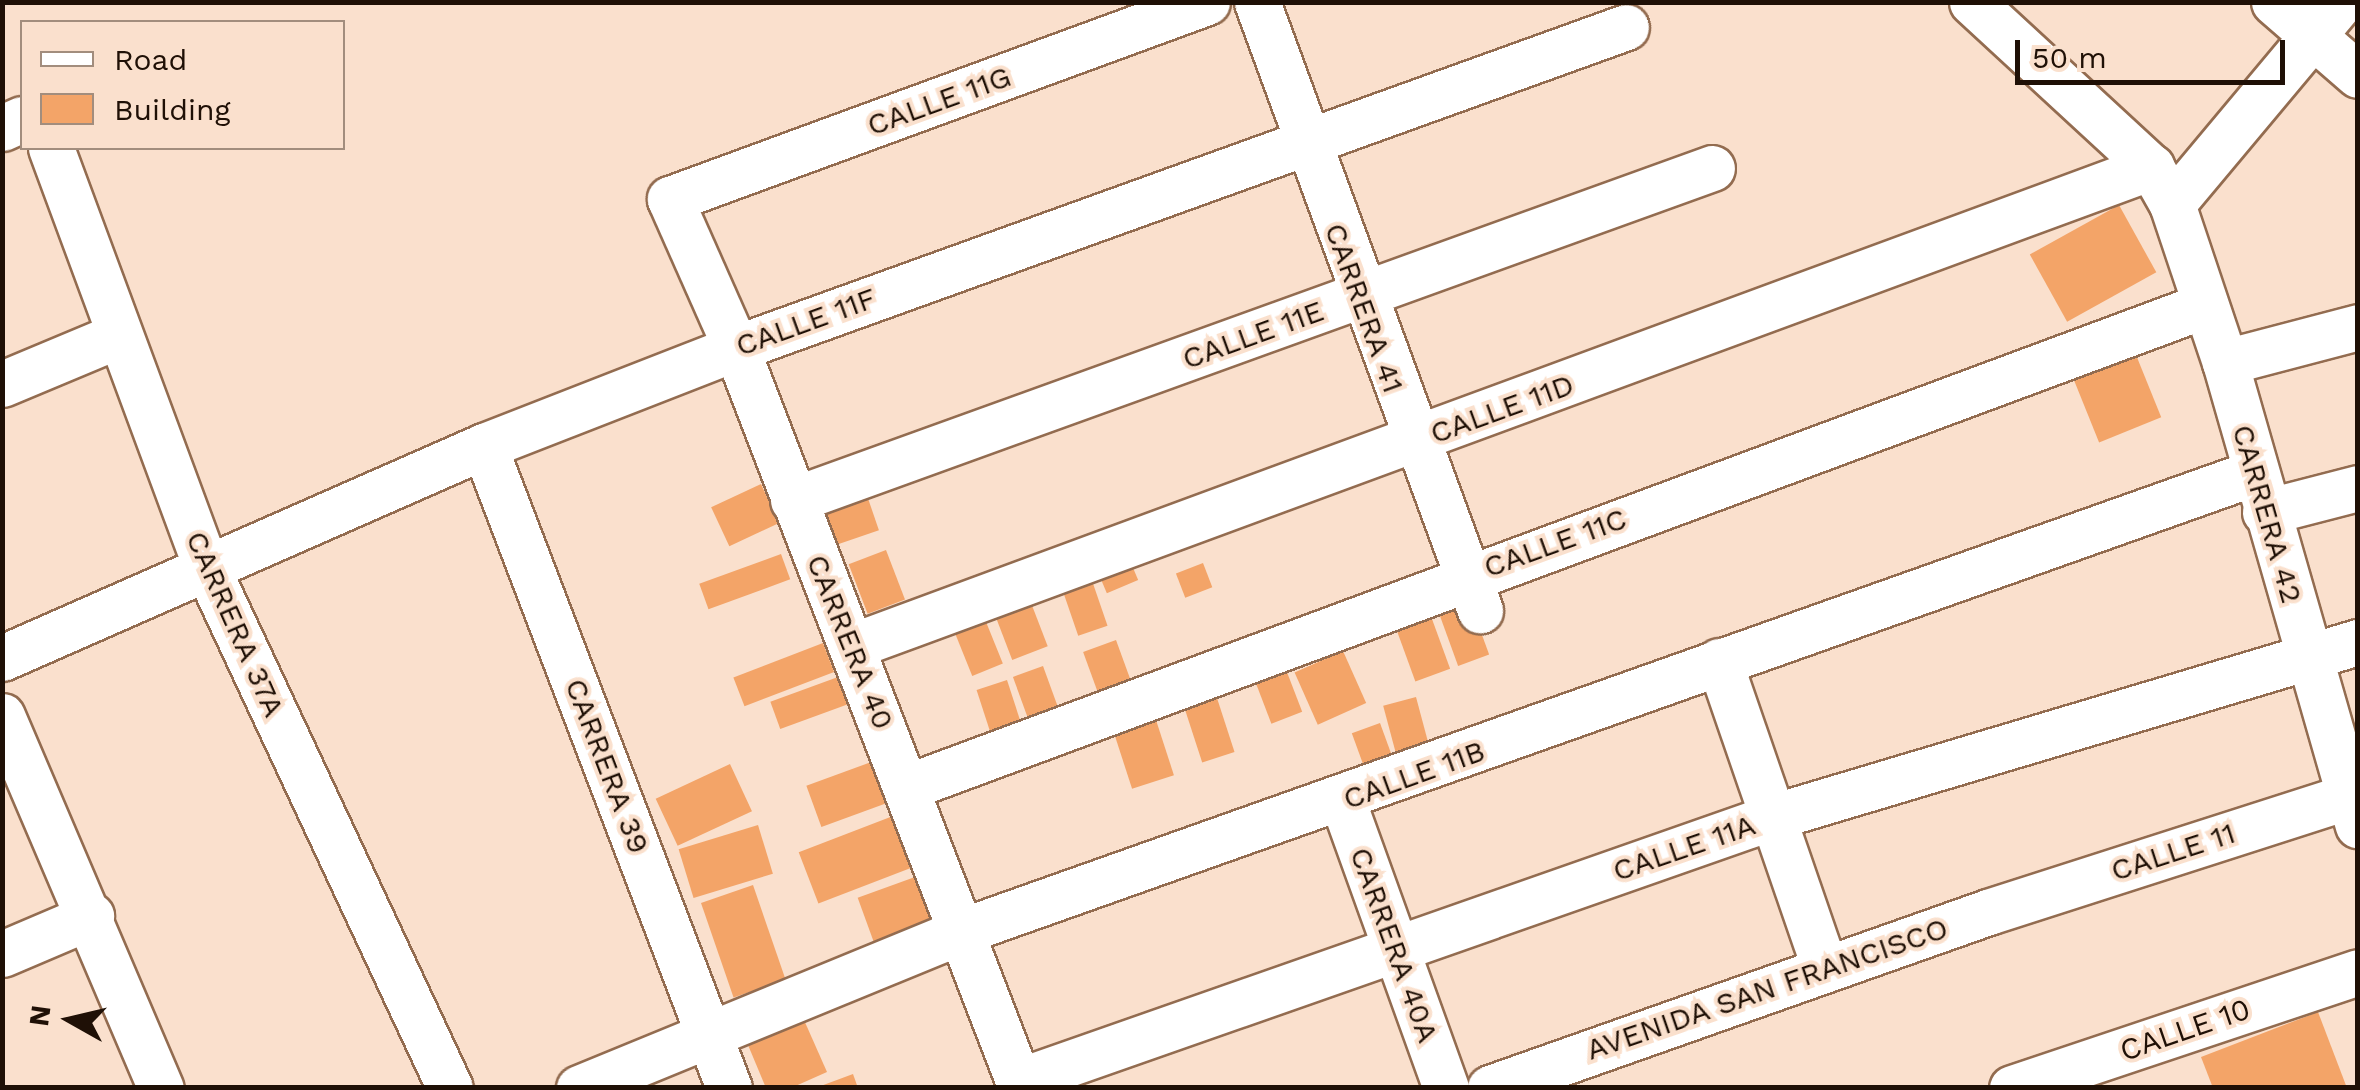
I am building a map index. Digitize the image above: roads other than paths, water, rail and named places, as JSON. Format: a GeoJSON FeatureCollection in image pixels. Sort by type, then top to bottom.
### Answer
{"type":"FeatureCollection","features":[{"type":"Feature","properties":{"kind":"street","name":"CALLE 11G"},"geometry":{"type":"LineString","coordinates":[[670,199],[1207,2]]}},
{"type":"Feature","properties":{"kind":"street","name":"CARRERA 41"},"geometry":{"type":"LineString","coordinates":[[1257,2],[1303,142],[1412,442],[1472,593]]}},
{"type":"Feature","properties":{"kind":"street"},"geometry":{"type":"LineString","coordinates":[[2274,2],[2358,75]]}},
{"type":"Feature","properties":{"kind":"street","name":"CALLE 11D"},"geometry":{"type":"LineString","coordinates":[[852,646],[1412,442],[2161,185],[2312,37],[2341,2]]}},
{"type":"Feature","properties":{"kind":"street"},"geometry":{"type":"LineString","coordinates":[[1996,10],[2161,185]]}},
{"type":"Feature","properties":{"kind":"street","name":"CALLE 11F"},"geometry":{"type":"LineString","coordinates":[[2,658],[484,446],[736,348],[1626,27]]}},
{"type":"Feature","properties":{"kind":"street","name":"CARRERA 37A"},"geometry":{"type":"LineString","coordinates":[[52,150],[206,566],[450,1088]]}},
{"type":"Feature","properties":{"kind":"street","name":"CALLE 11E"},"geometry":{"type":"LineString","coordinates":[[793,500],[1712,168]]}},
{"type":"Feature","properties":{"kind":"street","name":"CARRERA 42"},"geometry":{"type":"LineString","coordinates":[[2161,185],[2225,362],[2259,492],[2355,804]]}},
{"type":"Feature","properties":{"kind":"street","name":"CARRERA 40"},"geometry":{"type":"LineString","coordinates":[[670,199],[736,348],[1020,1084]]}},
{"type":"Feature","properties":{"kind":"street","name":"CALLE 11C"},"geometry":{"type":"LineString","coordinates":[[907,787],[1472,593],[2205,305]]}},
{"type":"Feature","properties":{"kind":"street"},"geometry":{"type":"LineString","coordinates":[[2225,362],[2358,328]]}},
{"type":"Feature","properties":{"kind":"street"},"geometry":{"type":"LineString","coordinates":[[2,384],[118,336]]}},
{"type":"Feature","properties":{"kind":"street","name":"CARRERA 39"},"geometry":{"type":"LineString","coordinates":[[484,446],[729,1088]]}},
{"type":"Feature","properties":{"kind":"street","name":"CALLE 11B"},"geometry":{"type":"LineString","coordinates":[[579,1088],[962,931],[1342,802],[1720,662],[2259,492],[2358,488]]}},
{"type":"Feature","properties":{"kind":"street","name":"CALLE 11A"},"geometry":{"type":"LineString","coordinates":[[1020,1084],[1393,947],[1772,818],[2358,642]]}},
{"type":"Feature","properties":{"kind":"street"},"geometry":{"type":"LineString","coordinates":[[1720,662],[1825,969]]}},
{"type":"Feature","properties":{"kind":"street"},"geometry":{"type":"LineString","coordinates":[[2,716],[91,916],[161,1088]]}},
{"type":"Feature","properties":{"kind":"street","name":"CARRERA 40A"},"geometry":{"type":"LineString","coordinates":[[1342,802],[1446,1088]]}},
{"type":"Feature","properties":{"kind":"street","name":"CALLE 11"},"geometry":{"type":"LineString","coordinates":[[1988,912],[2355,804]]}},
{"type":"Feature","properties":{"kind":"street","name":"AVENIDA SAN FRANCISCO"},"geometry":{"type":"LineString","coordinates":[[1490,1088],[1574,1073],[1825,969],[1988,912]]}},
{"type":"Feature","properties":{"kind":"street"},"geometry":{"type":"LineString","coordinates":[[2,954],[91,916]]}},
{"type":"Feature","properties":{"kind":"street","name":"CALLE 10"},"geometry":{"type":"LineString","coordinates":[[2012,1088],[2358,972]]}}]}
